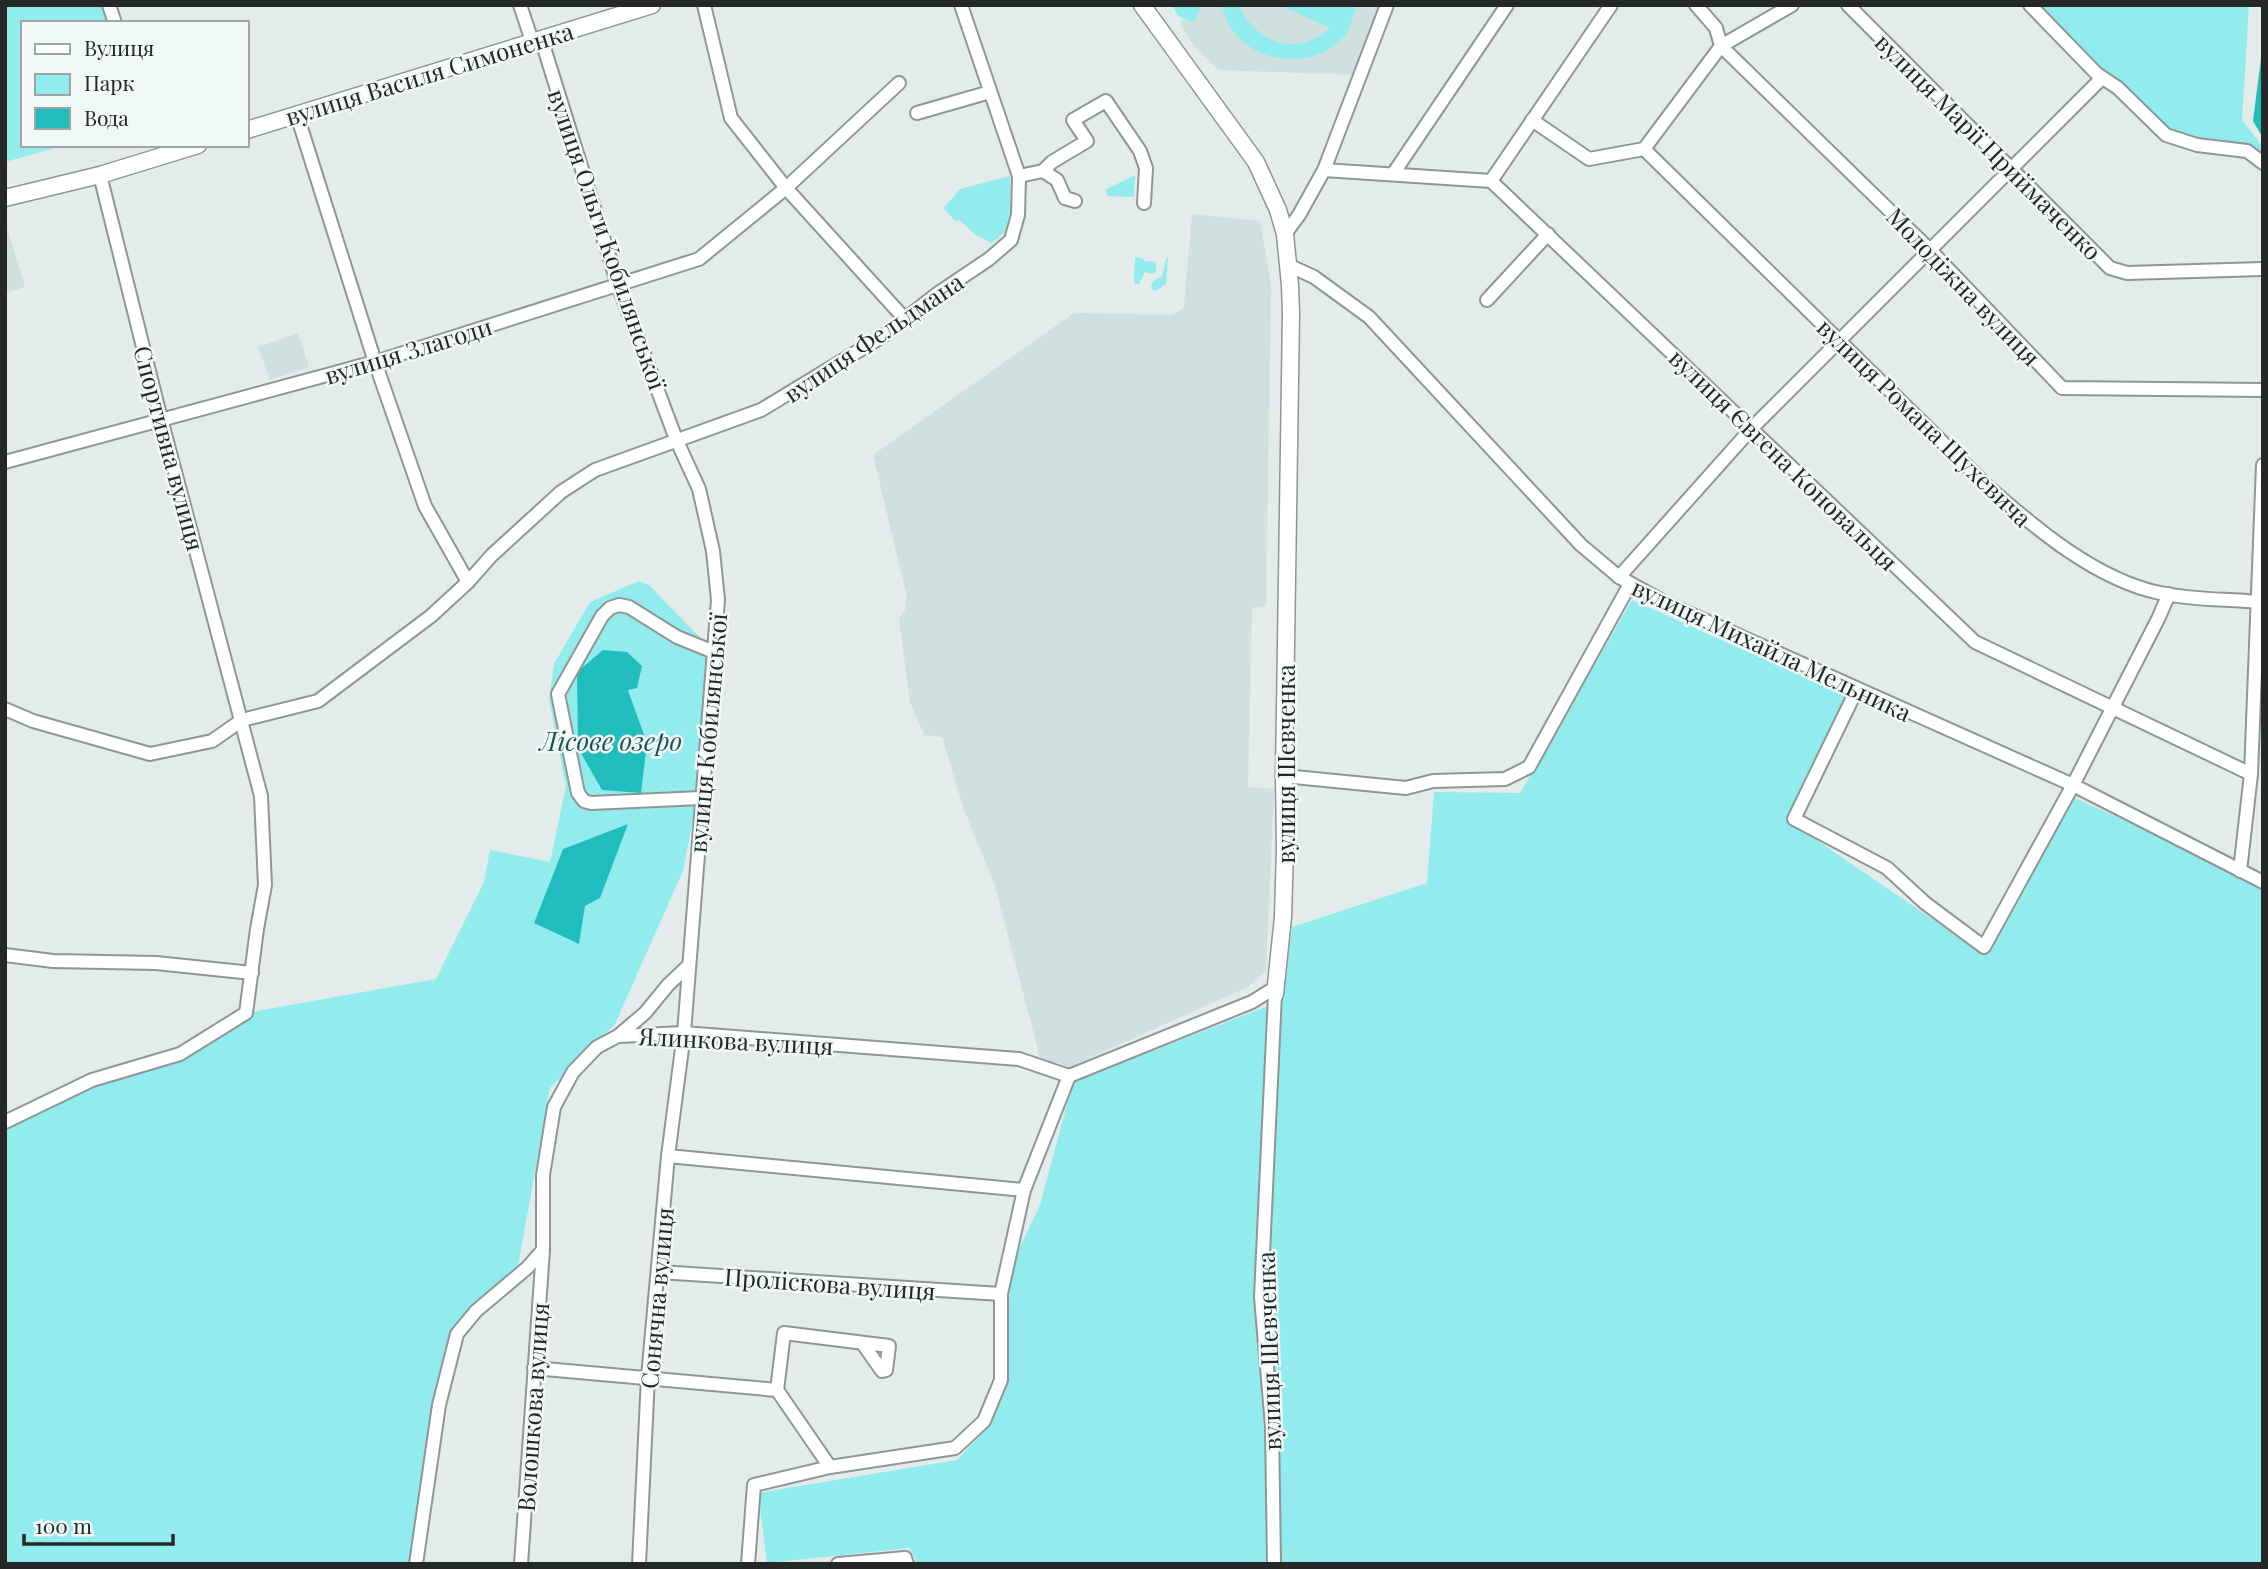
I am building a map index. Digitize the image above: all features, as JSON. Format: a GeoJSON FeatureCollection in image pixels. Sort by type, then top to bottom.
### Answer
{"type":"FeatureCollection","features":[{"type":"Feature","properties":{"kind":"street","name":"вулиця Ольги Кобилянської"},"geometry":{"type":"LineString","coordinates":[[520,5],[536,39],[618,285],[676,439]]}},
{"type":"Feature","properties":{"kind":"street","name":"вулиця Василя Симоненка"},"geometry":{"type":"LineString","coordinates":[[248,130],[652,5]]}},
{"type":"Feature","properties":{"kind":"street"},"geometry":{"type":"LineString","coordinates":[[704,5],[731,118],[786,188],[904,318]]}},
{"type":"Feature","properties":{"kind":"street","name":"вулиця Фельдмана"},"geometry":{"type":"LineString","coordinates":[[242,720],[318,701],[431,616],[561,492],[595,470],[761,410],[883,336],[1011,240],[1018,215],[1019,176],[961,5]]}},
{"type":"Feature","properties":{"kind":"street","name":"вулиця Шевченка"},"geometry":{"type":"LineString","coordinates":[[1142,5],[1256,162],[1278,210],[1285,234],[1288,265],[1290,314],[1285,848],[1261,1297],[1272,1426],[1274,1564]]}},
{"type":"Feature","properties":{"kind":"street"},"geometry":{"type":"LineString","coordinates":[[1285,234],[1324,170],[1387,5]]}},
{"type":"Feature","properties":{"kind":"street"},"geometry":{"type":"LineString","coordinates":[[1393,174],[1507,5]]}},
{"type":"Feature","properties":{"kind":"street"},"geometry":{"type":"LineString","coordinates":[[1324,170],[1491,181],[1611,5]]}},
{"type":"Feature","properties":{"kind":"street","name":"Молодіжна вулиця"},"geometry":{"type":"LineString","coordinates":[[1696,5],[1716,28],[1721,46],[1930,250],[2063,388],[2263,390]]}},
{"type":"Feature","properties":{"kind":"street"},"geometry":{"type":"LineString","coordinates":[[1532,120],[1589,159],[1644,149],[1721,46],[1792,5]]}},
{"type":"Feature","properties":{"kind":"street","name":"вулиця Марії Приймаченко"},"geometry":{"type":"LineString","coordinates":[[1848,5],[2110,268],[2127,273],[2263,269]]}},
{"type":"Feature","properties":{"kind":"street"},"geometry":{"type":"LineString","coordinates":[[2030,5],[2102,78],[2118,88],[2166,135],[2197,145],[2238,149],[2263,163]]}},
{"type":"Feature","properties":{"kind":"street"},"geometry":{"type":"LineString","coordinates":[[1284,776],[1406,788],[1433,781],[1505,779],[1529,767],[1624,581],[1752,428],[2102,78]]}},
{"type":"Feature","properties":{"kind":"street","name":"вулиця Злагоди"},"geometry":{"type":"LineString","coordinates":[[5,461],[376,362],[699,259],[786,188],[899,83]]}},
{"type":"Feature","properties":{"kind":"street"},"geometry":{"type":"LineString","coordinates":[[917,113],[990,92]]}},
{"type":"Feature","properties":{"kind":"street"},"geometry":{"type":"LineString","coordinates":[[1019,176],[1043,171],[1052,162],[1087,141],[1073,120],[1106,102],[1140,151],[1146,168],[1144,203]]}},
{"type":"Feature","properties":{"kind":"street"},"geometry":{"type":"LineString","coordinates":[[297,114],[425,506],[468,582]]}},
{"type":"Feature","properties":{"kind":"street"},"geometry":{"type":"LineString","coordinates":[[5,198],[100,175],[154,152],[185,147]]}},
{"type":"Feature","properties":{"kind":"street","name":"вулиця Романа Шухевича"},"geometry":{"type":"LineString","coordinates":[[1644,149],[1986,485],[2036,528],[2122,580],[2159,593],[2257,601]]}},
{"type":"Feature","properties":{"kind":"street"},"geometry":{"type":"LineString","coordinates":[[1043,171],[1058,180],[1065,198],[1075,201]]}},
{"type":"Feature","properties":{"kind":"street","name":"Спортивна вулиця"},"geometry":{"type":"LineString","coordinates":[[5,1122],[92,1080],[180,1054],[246,1013],[265,885],[261,796],[161,419],[100,175]]}},
{"type":"Feature","properties":{"kind":"street","name":"вулиця Євгена Коновальця"},"geometry":{"type":"LineString","coordinates":[[1491,181],[1975,642],[2251,774]]}},
{"type":"Feature","properties":{"kind":"street"},"geometry":{"type":"LineString","coordinates":[[1487,300],[1548,234]]}},
{"type":"Feature","properties":{"kind":"street","name":"вулиця Михайла Мельника"},"geometry":{"type":"LineString","coordinates":[[1288,265],[1314,277],[1369,317],[1581,545],[1624,581],[1666,603],[2073,785],[2263,882]]}},
{"type":"Feature","properties":{"kind":"street","name":"вулиця Кобилянської"},"geometry":{"type":"LineString","coordinates":[[676,439],[699,489],[713,551],[718,600],[684,1033]]}},
{"type":"Feature","properties":{"kind":"street"},"geometry":{"type":"LineString","coordinates":[[2240,871],[2251,774],[2263,466]]}},
{"type":"Feature","properties":{"kind":"street"},"geometry":{"type":"LineString","coordinates":[[1857,689],[1794,818],[1887,868],[1925,903],[1984,947],[2073,785],[2169,594]]}},
{"type":"Feature","properties":{"kind":"street"},"geometry":{"type":"LineString","coordinates":[[701,798],[591,803],[584,800],[578,793],[558,694],[602,616],[610,608],[619,605],[629,607],[677,636],[714,652]]}},
{"type":"Feature","properties":{"kind":"street"},"geometry":{"type":"LineString","coordinates":[[5,709],[33,721],[149,754],[212,741],[242,720]]}},
{"type":"Feature","properties":{"kind":"street"},"geometry":{"type":"LineString","coordinates":[[5,955],[53,961],[156,963],[252,973]]}},
{"type":"Feature","properties":{"kind":"street"},"geometry":{"type":"LineString","coordinates":[[618,1035],[645,1013],[689,965]]}},
{"type":"Feature","properties":{"kind":"street"},"geometry":{"type":"LineString","coordinates":[[748,1564],[754,1485],[830,1467],[955,1448],[984,1421],[1001,1380],[1001,1294],[1024,1189],[1069,1076],[1276,990]]}},
{"type":"Feature","properties":{"kind":"street","name":"Ялинкова вулиця"},"geometry":{"type":"LineString","coordinates":[[543,1250],[543,1175],[555,1107],[573,1072],[597,1047],[618,1035],[684,1033],[1019,1059],[1069,1076]]}},
{"type":"Feature","properties":{"kind":"street","name":"Сонячна вулиця"},"geometry":{"type":"LineString","coordinates":[[639,1564],[648,1377],[668,1156],[684,1033]]}},
{"type":"Feature","properties":{"kind":"street"},"geometry":{"type":"LineString","coordinates":[[668,1156],[1024,1189]]}},
{"type":"Feature","properties":{"kind":"street"},"geometry":{"type":"LineString","coordinates":[[416,1564],[439,1405],[457,1334],[476,1311],[527,1268],[543,1250]]}},
{"type":"Feature","properties":{"kind":"street","name":"Волошкова вулиця"},"geometry":{"type":"LineString","coordinates":[[521,1564],[543,1250]]}},
{"type":"Feature","properties":{"kind":"street","name":"Проліскова вулиця"},"geometry":{"type":"LineString","coordinates":[[659,1272],[1001,1294]]}},
{"type":"Feature","properties":{"kind":"street"},"geometry":{"type":"LineString","coordinates":[[830,1467],[776,1390],[784,1333],[863,1344]]}},
{"type":"Feature","properties":{"kind":"street"},"geometry":{"type":"LineString","coordinates":[[534,1368],[776,1390]]}},
{"type":"Feature","properties":{"kind":"street"},"geometry":{"type":"LineString","coordinates":[[838,1564],[906,1561]]}},
{"type":"Feature","properties":{"kind":"shaded area"},"geometry":{"type":"Polygon","coordinates":[[[1190,5],[1388,5],[1356,75],[1219,70],[1195,47],[1180,25],[1190,5]]]}},
{"type":"Feature","properties":{"kind":"shaded area"},"geometry":{"type":"Polygon","coordinates":[[[1192,214],[1260,221],[1271,285],[1266,606],[1252,608],[1248,787],[1274,789],[1266,971],[1248,987],[1069,1067],[1056,1062],[1041,1061],[995,886],[963,807],[942,737],[924,735],[910,702],[899,619],[905,610],[907,597],[873,455],[1074,313],[1173,315],[1184,307],[1192,214]]]}},
{"type":"Feature","properties":{"kind":"shaded area"},"geometry":{"type":"Polygon","coordinates":[[[5,221],[25,287],[5,293],[5,221]]]}},
{"type":"Feature","properties":{"kind":"shaded area"},"geometry":{"type":"Polygon","coordinates":[[[298,333],[309,367],[270,380],[258,347],[298,333]]]}},
{"type":"Feature","properties":{"kind":"green space"},"geometry":{"type":"Polygon","coordinates":[[[5,5],[108,5],[113,21],[21,21],[21,147],[59,147],[5,162],[5,5]]]}},
{"type":"Feature","properties":{"kind":"green space"},"geometry":{"type":"Polygon","coordinates":[[[1172,5],[1202,5],[1194,22],[1178,16],[1172,5]]]}},
{"type":"Feature","properties":{"kind":"green space"},"geometry":{"type":"Polygon","coordinates":[[[1222,5],[1238,5],[1256,29],[1278,42],[1291,44],[1304,43],[1330,28],[1279,5],[1358,5],[1345,36],[1327,51],[1290,59],[1254,50],[1239,38],[1228,24],[1222,5]]]}},
{"type":"Feature","properties":{"kind":"green space"},"geometry":{"type":"Polygon","coordinates":[[[2030,5],[2249,5],[2242,120],[2263,147],[2263,163],[2254,156],[2175,139],[2030,5]]]}},
{"type":"Feature","properties":{"kind":"green space"},"geometry":{"type":"Polygon","coordinates":[[[1135,175],[1134,197],[1108,196],[1105,190],[1135,175]]]}},
{"type":"Feature","properties":{"kind":"green space"},"geometry":{"type":"Polygon","coordinates":[[[1010,176],[1010,212],[1005,232],[992,243],[976,235],[959,220],[955,221],[944,208],[960,189],[1010,176]]]}},
{"type":"Feature","properties":{"kind":"green space"},"geometry":{"type":"Polygon","coordinates":[[[1135,257],[1156,262],[1156,272],[1145,272],[1139,284],[1134,284],[1135,257]]]}},
{"type":"Feature","properties":{"kind":"green space"},"geometry":{"type":"Polygon","coordinates":[[[1168,257],[1166,284],[1156,291],[1151,289],[1152,282],[1162,276],[1168,257]]]}},
{"type":"Feature","properties":{"kind":"green space"},"geometry":{"type":"Polygon","coordinates":[[[639,581],[649,585],[714,652],[707,747],[683,871],[615,1024],[550,1088],[518,1266],[456,1324],[440,1370],[409,1564],[5,1564],[5,1122],[92,1080],[180,1054],[246,1013],[436,979],[484,882],[490,850],[550,862],[566,786],[549,700],[554,664],[590,602],[639,581]],[[603,651],[647,743],[628,689],[603,651]],[[628,824],[563,849],[534,923],[579,943],[585,906],[628,824]]]}},
{"type":"Feature","properties":{"kind":"green space"},"geometry":{"type":"Polygon","coordinates":[[[1632,600],[1849,697],[1790,822],[1985,955],[2073,797],[2263,884],[2263,1564],[917,1564],[910,1548],[767,1563],[758,1493],[957,1460],[991,1424],[1003,1383],[1012,1264],[1040,1205],[1073,1082],[1268,1006],[1281,1008],[1292,927],[1427,883],[1434,792],[1520,793],[1632,600]]]}},
{"type":"Feature","properties":{"kind":"water"},"geometry":{"type":"Polygon","coordinates":[[[2263,43],[2263,138],[2253,121],[2263,43]]]}},
{"type":"Feature","properties":{"kind":"water","name":"Лісове озеро"},"geometry":{"type":"Polygon","coordinates":[[[603,650],[627,652],[642,666],[637,688],[628,690],[647,743],[641,793],[602,790],[578,748],[577,672],[603,650]]]}},
{"type":"Feature","properties":{"kind":"water"},"geometry":{"type":"Polygon","coordinates":[[[628,824],[600,898],[585,906],[579,944],[534,923],[563,849],[628,824]]]}}]}
